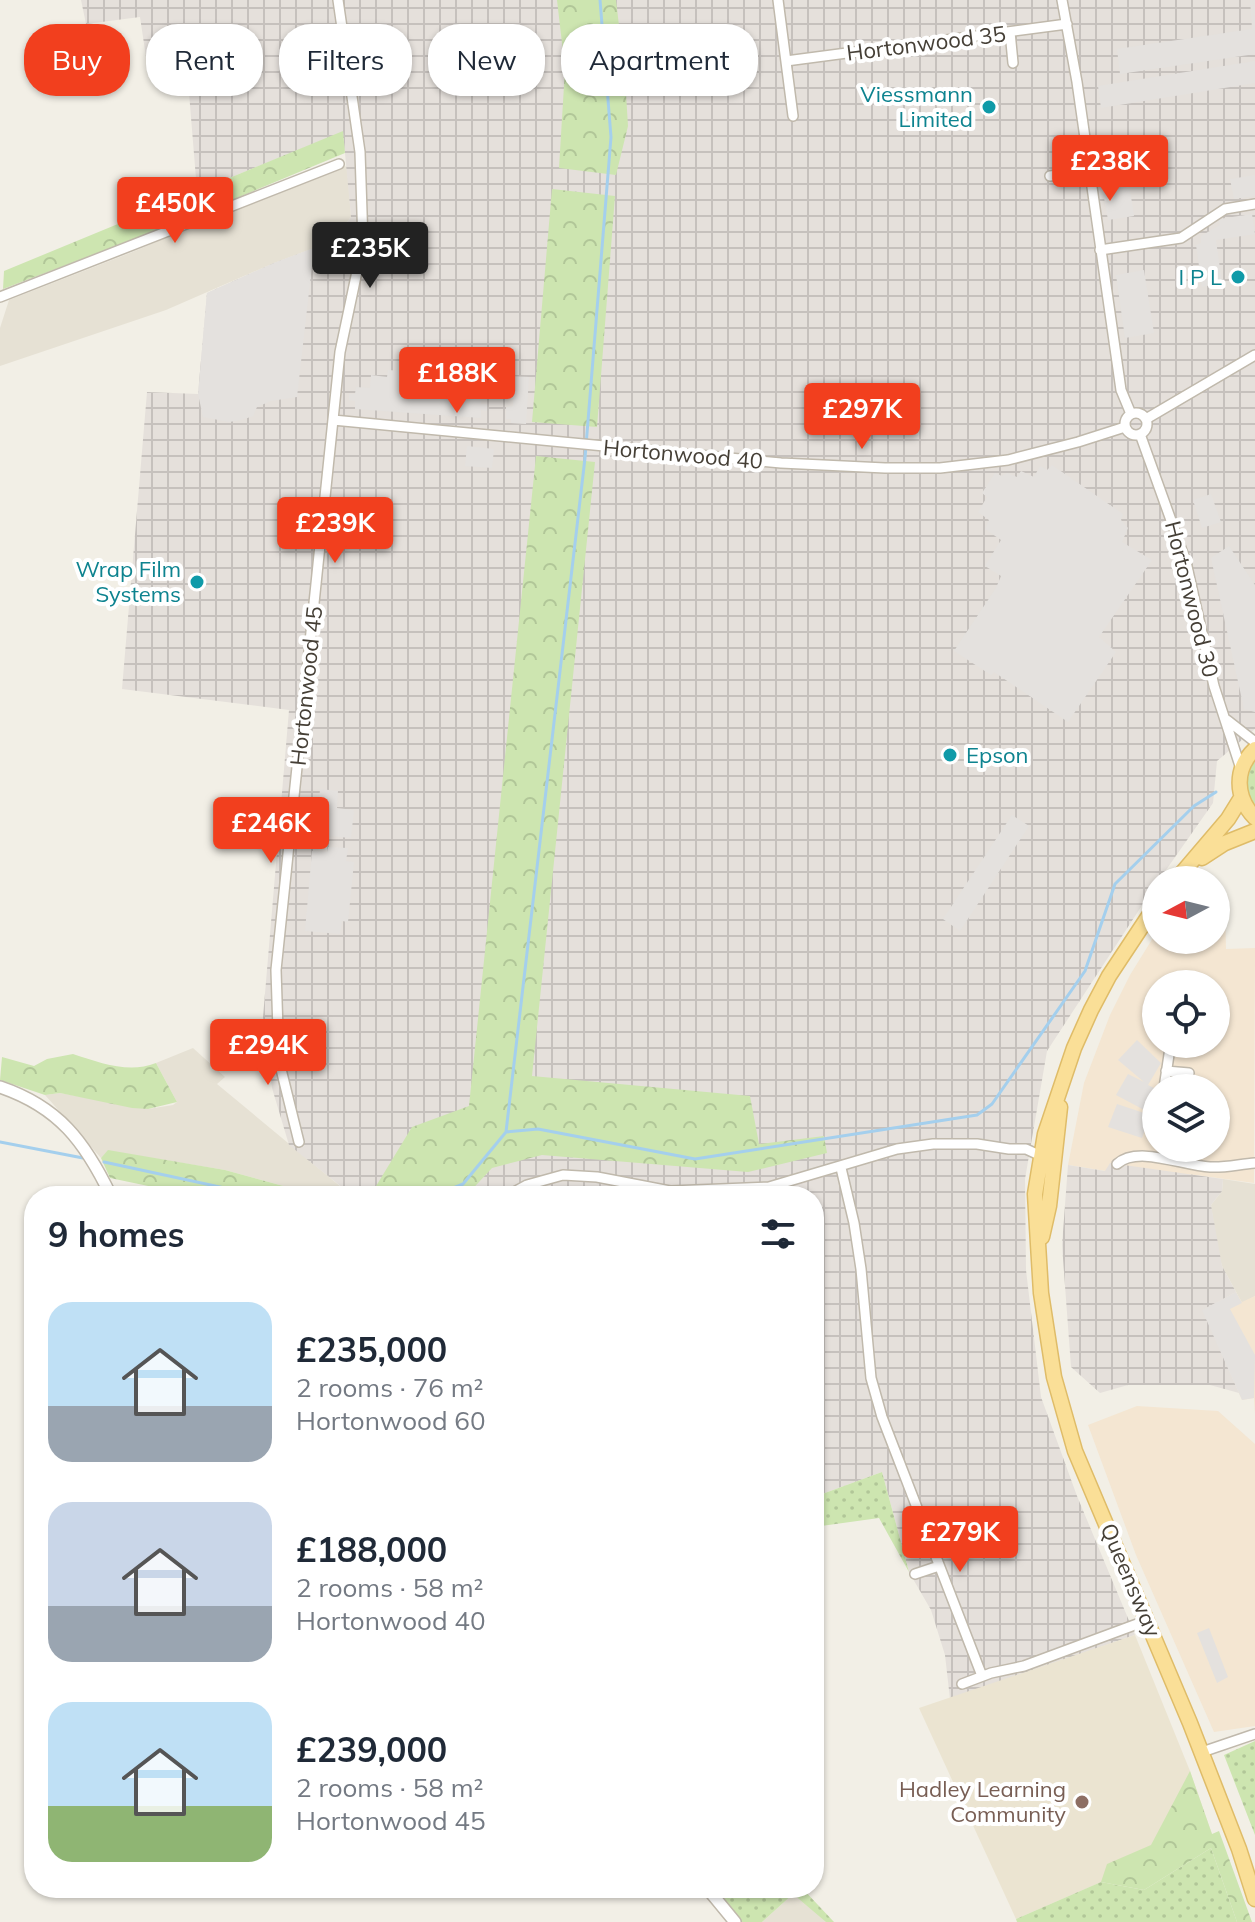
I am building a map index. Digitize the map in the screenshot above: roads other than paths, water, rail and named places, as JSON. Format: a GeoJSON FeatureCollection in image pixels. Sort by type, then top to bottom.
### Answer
{"type":"FeatureCollection","features":[{"type":"Feature","properties":{"kind":"main road"},"geometry":{"type":"LineString","coordinates":[[1255,749],[1241,769],[1239,783],[1241,798],[1255,818]]}},
{"type":"Feature","properties":{"kind":"main road"},"geometry":{"type":"LineString","coordinates":[[1189,866],[1228,819],[1241,798]]}},
{"type":"Feature","properties":{"kind":"main road"},"geometry":{"type":"LineString","coordinates":[[1190,866],[1220,845],[1255,831]]}},
{"type":"Feature","properties":{"kind":"main road","name":"Queensway"},"geometry":{"type":"LineString","coordinates":[[1142,926],[1091,1010],[1061,1087],[1047,1156],[1049,1206],[1039,1253],[1049,1351],[1067,1428],[1202,1752],[1255,1899]]}},
{"type":"Feature","properties":{"kind":"street","name":"Hortonwood 45"},"geometry":{"type":"LineString","coordinates":[[299,1142],[279,1061],[276,970],[340,352],[363,243],[360,152],[338,0]]}},
{"type":"Feature","properties":{"kind":"street"},"geometry":{"type":"LineString","coordinates":[[778,0],[793,116]]}},
{"type":"Feature","properties":{"kind":"street"},"geometry":{"type":"LineString","coordinates":[[1062,0],[1121,390],[1131,414]]}},
{"type":"Feature","properties":{"kind":"street","name":"Hortonwood 35"},"geometry":{"type":"LineString","coordinates":[[786,61],[1067,24]]}},
{"type":"Feature","properties":{"kind":"street"},"geometry":{"type":"LineString","coordinates":[[1010,32],[1013,63]]}},
{"type":"Feature","properties":{"kind":"street"},"geometry":{"type":"LineString","coordinates":[[0,297],[339,164]]}},
{"type":"Feature","properties":{"kind":"street"},"geometry":{"type":"LineString","coordinates":[[1050,176],[1089,171]]}},
{"type":"Feature","properties":{"kind":"street"},"geometry":{"type":"LineString","coordinates":[[1100,250],[1181,238],[1225,209],[1255,204]]}},
{"type":"Feature","properties":{"kind":"street"},"geometry":{"type":"LineString","coordinates":[[1146,419],[1255,355]]}},
{"type":"Feature","properties":{"kind":"street"},"geometry":{"type":"LineString","coordinates":[[1138,413],[1146,419],[1147,426],[1140,434],[1133,435],[1125,427],[1126,418],[1131,414],[1138,413]]}},
{"type":"Feature","properties":{"kind":"street","name":"Hortonwood 40"},"geometry":{"type":"LineString","coordinates":[[333,420],[821,466],[940,468],[1008,460],[1125,427]]}},
{"type":"Feature","properties":{"kind":"street","name":"Hortonwood 30"},"geometry":{"type":"LineString","coordinates":[[1140,434],[1186,562],[1214,686],[1241,769]]}},
{"type":"Feature","properties":{"kind":"street"},"geometry":{"type":"LineString","coordinates":[[1227,720],[1255,742]]}},
{"type":"Feature","properties":{"kind":"street"},"geometry":{"type":"LineString","coordinates":[[1166,1074],[1168,1058]]}},
{"type":"Feature","properties":{"kind":"street"},"geometry":{"type":"LineString","coordinates":[[1166,1071],[1189,1073]]}},
{"type":"Feature","properties":{"kind":"street"},"geometry":{"type":"LineString","coordinates":[[0,1087],[34,1100],[51,1112],[81,1144],[106,1186]]}},
{"type":"Feature","properties":{"kind":"street"},"geometry":{"type":"LineString","coordinates":[[773,1186],[897,1149],[933,1144],[977,1144],[1009,1149],[1025,1157],[1047,1156]]}},
{"type":"Feature","properties":{"kind":"street"},"geometry":{"type":"LineString","coordinates":[[1117,1164],[1128,1157],[1142,1155]]}},
{"type":"Feature","properties":{"kind":"street"},"geometry":{"type":"LineString","coordinates":[[1192,1162],[1212,1167],[1255,1163]]}},
{"type":"Feature","properties":{"kind":"street"},"geometry":{"type":"LineString","coordinates":[[841,1168],[861,1269],[871,1378],[882,1417],[982,1676]]}},
{"type":"Feature","properties":{"kind":"street"},"geometry":{"type":"LineString","coordinates":[[525,1186],[563,1175],[597,1177],[644,1186]]}},
{"type":"Feature","properties":{"kind":"street"},"geometry":{"type":"LineString","coordinates":[[915,1574],[939,1566]]}},
{"type":"Feature","properties":{"kind":"street"},"geometry":{"type":"LineString","coordinates":[[962,1684],[1024,1666],[1148,1620]]}},
{"type":"Feature","properties":{"kind":"street"},"geometry":{"type":"LineString","coordinates":[[1202,1752],[1255,1734]]}},
{"type":"Feature","properties":{"kind":"street"},"geometry":{"type":"LineString","coordinates":[[715,1898],[735,1922]]}},
{"type":"Feature","properties":{"kind":"waterway"},"geometry":{"type":"LineString","coordinates":[[458,1186],[506,1132],[585,458],[611,137],[600,0]]}},
{"type":"Feature","properties":{"kind":"waterway"},"geometry":{"type":"LineString","coordinates":[[506,1132],[538,1129],[695,1159],[977,1115],[992,1104],[1085,971],[1115,884],[1194,806],[1216,792]]}},
{"type":"Feature","properties":{"kind":"waterway"},"geometry":{"type":"LineString","coordinates":[[0,1142],[83,1158]]}},
{"type":"Feature","properties":{"kind":"waterway"},"geometry":{"type":"LineString","coordinates":[[104,1162],[216,1186]]}},
{"type":"Feature","properties":{"kind":"place","name":"Viessmann Limited"},"geometry":{"type":"Point","coordinates":[989,107]}},
{"type":"Feature","properties":{"kind":"place","name":"I P L"},"geometry":{"type":"Point","coordinates":[1238,277]}},
{"type":"Feature","properties":{"kind":"place","name":"Wrap Film Systems"},"geometry":{"type":"Point","coordinates":[197,582]}},
{"type":"Feature","properties":{"kind":"place","name":"Epson"},"geometry":{"type":"Point","coordinates":[950,755]}},
{"type":"Feature","properties":{"kind":"place","name":"Hadley Learning Community"},"geometry":{"type":"Point","coordinates":[1082,1802]}}]}
